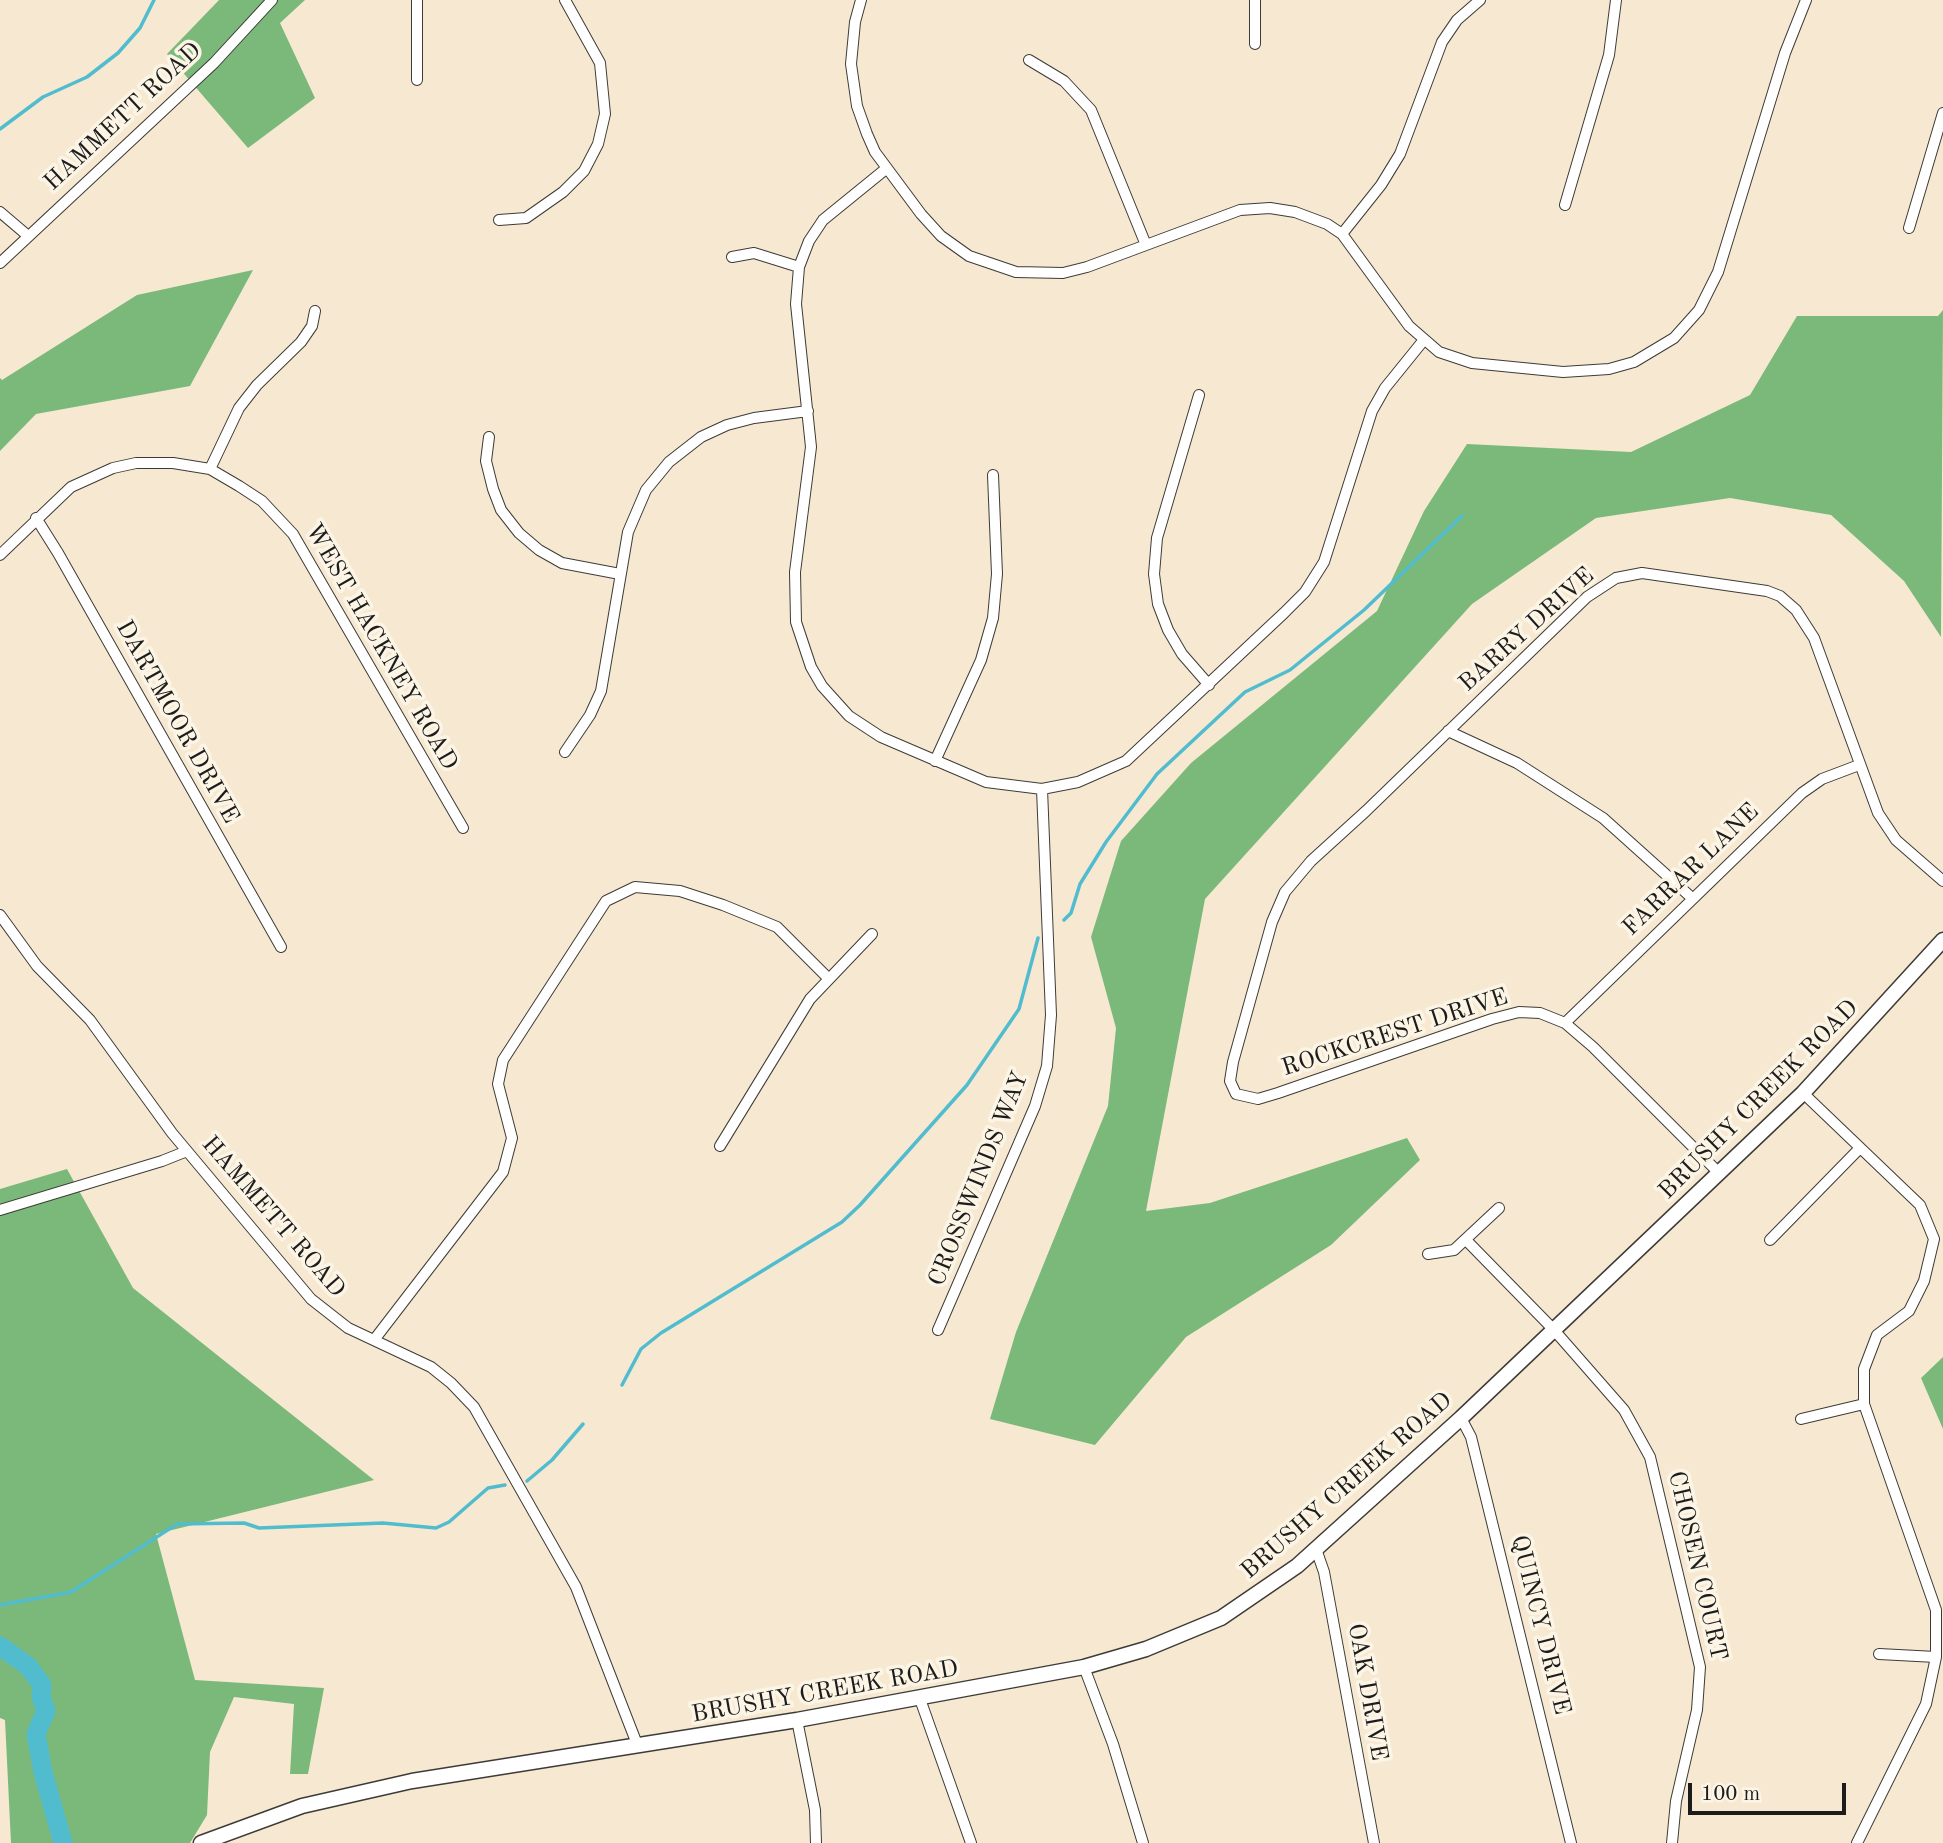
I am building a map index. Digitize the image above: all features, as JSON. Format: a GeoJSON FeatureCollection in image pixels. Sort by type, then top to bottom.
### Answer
{"type":"FeatureCollection","features":[{"type":"Feature","properties":{"kind":"main road","name":"BRUSHY CREEK ROAD"},"geometry":{"type":"LineString","coordinates":[[201,1843],[248,1824],[315,1803],[412,1781],[797,1720],[1084,1667],[1146,1649],[1221,1618],[1264,1591],[1316,1549],[1461,1418],[1803,1093],[1943,940]]}},
{"type":"Feature","properties":{"kind":"street","name":"HAMMETT ROAD"},"geometry":{"type":"LineString","coordinates":[[0,263],[214,63],[272,0]]}},
{"type":"Feature","properties":{"kind":"street"},"geometry":{"type":"LineString","coordinates":[[417,0],[417,80]]}},
{"type":"Feature","properties":{"kind":"street"},"geometry":{"type":"LineString","coordinates":[[499,220],[526,218],[563,192],[584,171],[598,144],[605,114],[600,63],[565,0]]}},
{"type":"Feature","properties":{"kind":"street"},"geometry":{"type":"LineString","coordinates":[[862,0],[852,44],[853,86],[867,134],[887,168],[941,236],[969,256],[1000,268],[1032,274],[1063,273],[1146,245],[1223,214],[1257,208],[1295,212],[1327,224],[1342,234],[1409,326],[1423,341],[1440,352],[1472,363],[1587,372],[1634,362],[1674,338],[1699,310],[1718,272],[1785,53],[1806,0]]}},
{"type":"Feature","properties":{"kind":"street"},"geometry":{"type":"LineString","coordinates":[[1255,0],[1255,44]]}},
{"type":"Feature","properties":{"kind":"street"},"geometry":{"type":"LineString","coordinates":[[1342,234],[1400,155],[1442,42],[1457,20],[1480,0]]}},
{"type":"Feature","properties":{"kind":"street"},"geometry":{"type":"LineString","coordinates":[[1565,205],[1609,55],[1616,0]]}},
{"type":"Feature","properties":{"kind":"street"},"geometry":{"type":"LineString","coordinates":[[1029,60],[1064,81],[1091,110],[1146,245]]}},
{"type":"Feature","properties":{"kind":"street"},"geometry":{"type":"LineString","coordinates":[[1909,228],[1943,113]]}},
{"type":"Feature","properties":{"kind":"street"},"geometry":{"type":"LineString","coordinates":[[887,168],[823,220],[809,241],[799,267],[796,304],[808,411],[810,467],[794,593],[796,622],[803,649],[822,686],[849,716],[881,737],[986,782],[1042,789],[1078,782],[1126,761],[1284,613],[1315,578],[1332,538],[1372,411],[1396,372],[1423,341]]}},
{"type":"Feature","properties":{"kind":"street"},"geometry":{"type":"LineString","coordinates":[[0,212],[27,235]]}},
{"type":"Feature","properties":{"kind":"street"},"geometry":{"type":"LineString","coordinates":[[732,257],[754,253],[799,267]]}},
{"type":"Feature","properties":{"kind":"street"},"geometry":{"type":"LineString","coordinates":[[210,469],[239,408],[257,385],[301,342],[312,326],[315,311]]}},
{"type":"Feature","properties":{"kind":"street"},"geometry":{"type":"LineString","coordinates":[[1199,395],[1157,538],[1154,574],[1158,604],[1168,630],[1182,654],[1209,685]]}},
{"type":"Feature","properties":{"kind":"street"},"geometry":{"type":"LineString","coordinates":[[565,752],[590,715],[601,691],[628,532],[638,505],[657,475],[680,452],[701,437],[727,425],[808,411]]}},
{"type":"Feature","properties":{"kind":"street"},"geometry":{"type":"LineString","coordinates":[[489,437],[486,461],[493,489],[501,510],[519,533],[538,551],[562,563],[620,574]]}},
{"type":"Feature","properties":{"kind":"street","name":"WEST HACKNEY ROAD"},"geometry":{"type":"LineString","coordinates":[[0,555],[71,487],[113,468],[156,462],[210,469],[262,501],[293,534],[463,828]]}},
{"type":"Feature","properties":{"kind":"street"},"geometry":{"type":"LineString","coordinates":[[935,761],[981,660],[993,618],[997,574],[993,475]]}},
{"type":"Feature","properties":{"kind":"street","name":"DARTMOOR DRIVE"},"geometry":{"type":"LineString","coordinates":[[36,518],[281,947]]}},
{"type":"Feature","properties":{"kind":"street","name":"BARRY DRIVE"},"geometry":{"type":"LineString","coordinates":[[1271,1095],[1249,1099],[1235,1093],[1230,1081],[1278,908],[1293,880],[1587,597],[1616,579],[1642,573],[1766,591],[1786,600],[1804,620],[1814,638],[1858,765],[1886,827],[1903,848],[1943,881]]}},
{"type":"Feature","properties":{"kind":"street"},"geometry":{"type":"LineString","coordinates":[[1448,731],[1534,773],[1603,818],[1692,898]]}},
{"type":"Feature","properties":{"kind":"street","name":"FARRAR LANE"},"geometry":{"type":"LineString","coordinates":[[1565,1023],[1808,787],[1858,765]]}},
{"type":"Feature","properties":{"kind":"street","name":"CROSSWINDS WAY"},"geometry":{"type":"LineString","coordinates":[[938,1330],[1035,1106],[1047,1066],[1051,1014],[1042,789]]}},
{"type":"Feature","properties":{"kind":"street"},"geometry":{"type":"LineString","coordinates":[[374,1340],[503,1172],[512,1138],[498,1084],[503,1060],[606,901],[635,887],[680,891],[723,905],[777,927],[827,977]]}},
{"type":"Feature","properties":{"kind":"street","name":"HAMMETT ROAD"},"geometry":{"type":"LineString","coordinates":[[0,915],[32,960],[90,1020],[187,1151],[311,1299],[348,1328],[440,1373],[466,1398],[481,1418],[576,1587],[637,1744]]}},
{"type":"Feature","properties":{"kind":"street"},"geometry":{"type":"LineString","coordinates":[[720,1146],[810,999],[827,977],[872,934]]}},
{"type":"Feature","properties":{"kind":"street","name":"ROCKCREST DRIVE"},"geometry":{"type":"LineString","coordinates":[[1271,1095],[1510,1014],[1533,1012],[1565,1023],[1720,1174]]}},
{"type":"Feature","properties":{"kind":"street"},"geometry":{"type":"LineString","coordinates":[[1803,1093],[1920,1205],[1934,1239],[1924,1281],[1909,1311],[1877,1335],[1864,1369],[1864,1404],[1936,1610],[1936,1657],[1926,1704],[1857,1843]]}},
{"type":"Feature","properties":{"kind":"street"},"geometry":{"type":"LineString","coordinates":[[1770,1240],[1860,1148]]}},
{"type":"Feature","properties":{"kind":"street"},"geometry":{"type":"LineString","coordinates":[[0,1209],[163,1161],[187,1151]]}},
{"type":"Feature","properties":{"kind":"street"},"geometry":{"type":"LineString","coordinates":[[1428,1254],[1450,1251],[1466,1240],[1499,1208]]}},
{"type":"Feature","properties":{"kind":"street","name":"CHOSEN COURT"},"geometry":{"type":"LineString","coordinates":[[1466,1240],[1553,1330],[1624,1410],[1644,1442],[1696,1639],[1700,1667],[1700,1693],[1676,1801],[1672,1843]]}},
{"type":"Feature","properties":{"kind":"street"},"geometry":{"type":"LineString","coordinates":[[1801,1419],[1864,1404]]}},
{"type":"Feature","properties":{"kind":"street","name":"QUINCY DRIVE"},"geometry":{"type":"LineString","coordinates":[[1461,1418],[1474,1450],[1571,1843]]}},
{"type":"Feature","properties":{"kind":"street","name":"OAK DRIVE"},"geometry":{"type":"LineString","coordinates":[[1316,1549],[1324,1572],[1374,1843]]}},
{"type":"Feature","properties":{"kind":"street"},"geometry":{"type":"LineString","coordinates":[[1879,1654],[1936,1657]]}},
{"type":"Feature","properties":{"kind":"street"},"geometry":{"type":"LineString","coordinates":[[1084,1667],[1114,1744],[1143,1843]]}},
{"type":"Feature","properties":{"kind":"street"},"geometry":{"type":"LineString","coordinates":[[920,1699],[971,1843]]}},
{"type":"Feature","properties":{"kind":"street"},"geometry":{"type":"LineString","coordinates":[[797,1720],[815,1810],[816,1843]]}},
{"type":"Feature","properties":{"kind":"green space"},"geometry":{"type":"Polygon","coordinates":[[[219,0],[305,0],[280,23],[315,98],[248,148],[167,54],[219,0]]]}},
{"type":"Feature","properties":{"kind":"green space"},"geometry":{"type":"Polygon","coordinates":[[[253,270],[190,386],[36,414],[0,451],[0,378],[2,380],[137,295],[253,270]]]}},
{"type":"Feature","properties":{"kind":"green space"},"geometry":{"type":"Polygon","coordinates":[[[1943,310],[1941,637],[1904,581],[1831,515],[1730,498],[1596,518],[1472,604],[1205,899],[1146,1211],[1210,1203],[1407,1138],[1420,1160],[1331,1245],[1186,1337],[1095,1445],[990,1419],[1016,1332],[1108,1106],[1116,1028],[1091,937],[1121,841],[1191,763],[1377,611],[1424,511],[1467,444],[1631,452],[1750,395],[1797,316],[1938,316],[1943,310]]]}},
{"type":"Feature","properties":{"kind":"green space"},"geometry":{"type":"Polygon","coordinates":[[[67,1169],[133,1288],[374,1480],[156,1534],[195,1680],[324,1688],[308,1774],[290,1774],[294,1704],[234,1697],[210,1752],[207,1815],[190,1843],[11,1843],[5,1720],[0,1718],[0,1189],[67,1169]]]}},
{"type":"Feature","properties":{"kind":"green space"},"geometry":{"type":"Polygon","coordinates":[[[1943,1357],[1943,1429],[1921,1378],[1943,1357]]]}},
{"type":"Feature","properties":{"kind":"waterway"},"geometry":{"type":"LineString","coordinates":[[0,129],[43,97],[87,77],[118,53],[140,28],[154,0]]}},
{"type":"Feature","properties":{"kind":"waterway"},"geometry":{"type":"LineString","coordinates":[[1064,920],[1071,913],[1080,884],[1106,842],[1157,774],[1245,692],[1290,670],[1364,610],[1462,516]]}},
{"type":"Feature","properties":{"kind":"waterway"},"geometry":{"type":"LineString","coordinates":[[622,1385],[641,1349],[661,1333],[842,1222],[860,1205],[967,1085],[1019,1009],[1038,938]]}},
{"type":"Feature","properties":{"kind":"waterway"},"geometry":{"type":"LineString","coordinates":[[527,1481],[552,1460],[583,1424]]}},
{"type":"Feature","properties":{"kind":"waterway"},"geometry":{"type":"LineString","coordinates":[[0,1605],[71,1592],[177,1524],[244,1523],[259,1528],[383,1523],[436,1528],[449,1522],[488,1488],[505,1485]]}},
{"type":"Feature","properties":{"kind":"waterway"},"geometry":{"type":"LineString","coordinates":[[0,1646],[28,1666],[42,1685],[41,1697],[46,1711],[36,1734],[43,1772],[63,1843]]}}]}
